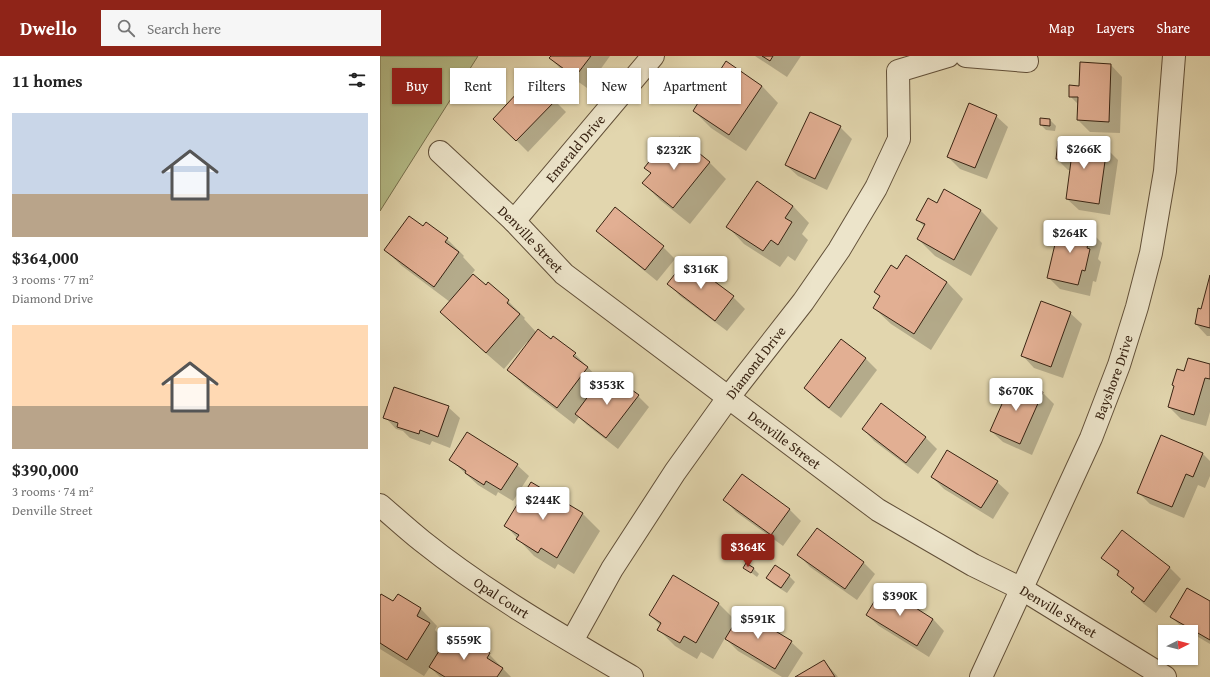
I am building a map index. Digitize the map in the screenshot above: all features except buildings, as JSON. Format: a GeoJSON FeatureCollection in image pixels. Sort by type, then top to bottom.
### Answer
{"type":"FeatureCollection","features":[{"type":"Feature","properties":{"kind":"street","name":"Emerald Drive"},"geometry":{"type":"LineString","coordinates":[[514,222],[653,56]]}},
{"type":"Feature","properties":{"kind":"street","name":"Diamond Drive"},"geometry":{"type":"LineString","coordinates":[[572,641],[612,570],[675,472],[728,398],[803,302],[839,250],[876,188],[899,139],[898,71],[948,56]]}},
{"type":"Feature","properties":{"kind":"street"},"geometry":{"type":"LineString","coordinates":[[966,56],[1027,61]]}},
{"type":"Feature","properties":{"kind":"street","name":"Bayshore Drive"},"geometry":{"type":"LineString","coordinates":[[981,677],[1091,438],[1119,365],[1137,307],[1150,252],[1165,171],[1174,56]]}},
{"type":"Feature","properties":{"kind":"street","name":"Denville Street"},"geometry":{"type":"LineString","coordinates":[[440,152],[514,222],[564,274],[878,510],[973,565],[1022,589],[1165,677]]}},
{"type":"Feature","properties":{"kind":"street","name":"Opal Court"},"geometry":{"type":"LineString","coordinates":[[380,505],[422,541],[488,588],[632,677]]}},
{"type":"Feature","properties":{"kind":"green space"},"geometry":{"type":"Polygon","coordinates":[[[380,56],[478,56],[470,68],[450,68],[450,100],[380,211],[380,56]]]}}]}
